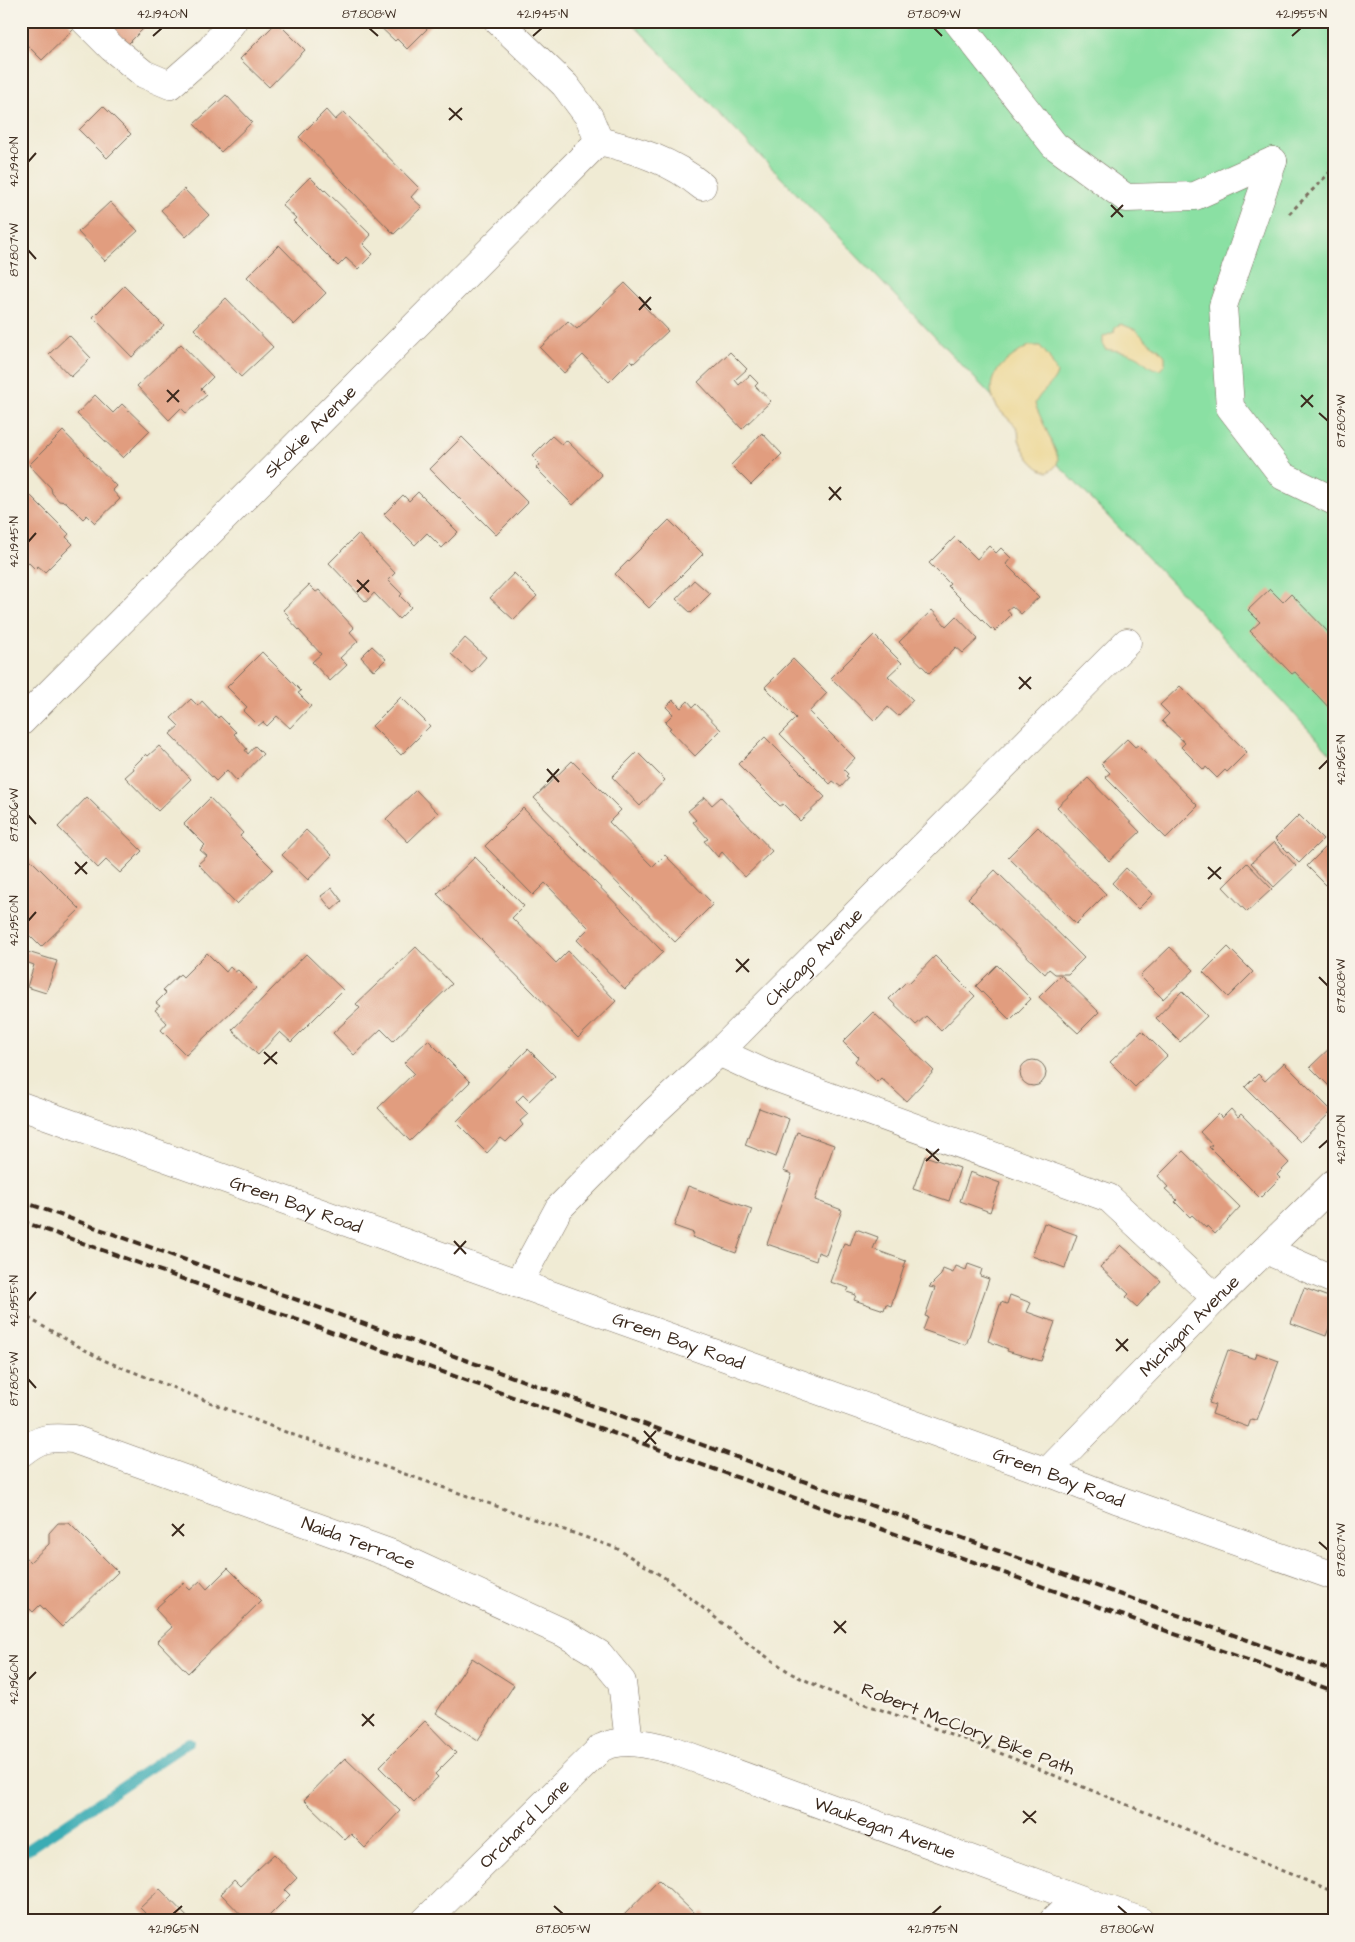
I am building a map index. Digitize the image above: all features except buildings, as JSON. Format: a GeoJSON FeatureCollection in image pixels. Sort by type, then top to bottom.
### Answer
{"type":"FeatureCollection","features":[{"type":"Feature","properties":{"kind":"street"},"geometry":{"type":"LineString","coordinates":[[85,21],[112,48],[144,74],[170,85],[212,49],[233,21]]}},
{"type":"Feature","properties":{"kind":"street"},"geometry":{"type":"LineString","coordinates":[[498,21],[565,85],[589,117],[599,141],[626,147],[665,162],[686,173],[702,186]]}},
{"type":"Feature","properties":{"kind":"street"},"geometry":{"type":"LineString","coordinates":[[957,21],[1054,145],[1126,198],[1195,196],[1273,161],[1223,306],[1230,407],[1283,476],[1334,501]]}},
{"type":"Feature","properties":{"kind":"street","name":"Skokie Avenue"},"geometry":{"type":"LineString","coordinates":[[21,722],[599,141]]}},
{"type":"Feature","properties":{"kind":"street","name":"Chicago Avenue"},"geometry":{"type":"LineString","coordinates":[[518,1284],[559,1208],[654,1112],[719,1052],[1127,642]]}},
{"type":"Feature","properties":{"kind":"street"},"geometry":{"type":"LineString","coordinates":[[719,1052],[764,1073],[1109,1198],[1216,1298]]}},
{"type":"Feature","properties":{"kind":"street","name":"Green Bay Road"},"geometry":{"type":"LineString","coordinates":[[21,1106],[1334,1576]]}},
{"type":"Feature","properties":{"kind":"street","name":"Michigan Avenue"},"geometry":{"type":"LineString","coordinates":[[1047,1472],[1216,1298],[1334,1183]]}},
{"type":"Feature","properties":{"kind":"street"},"geometry":{"type":"LineString","coordinates":[[1266,1250],[1334,1280]]}},
{"type":"Feature","properties":{"kind":"street","name":"Naida Terrace"},"geometry":{"type":"LineString","coordinates":[[21,1453],[34,1442],[50,1437],[73,1439],[392,1554],[564,1633],[599,1654],[622,1682],[629,1742]]}},
{"type":"Feature","properties":{"kind":"street","name":"Waukegan Avenue"},"geometry":{"type":"LineString","coordinates":[[629,1742],[672,1750],[1140,1921]]}},
{"type":"Feature","properties":{"kind":"street","name":"Orchard Lane"},"geometry":{"type":"LineString","coordinates":[[425,1921],[601,1748],[611,1743],[629,1742]]}},
{"type":"Feature","properties":{"kind":"street"},"geometry":{"type":"LineString","coordinates":[[1052,1921],[1076,1899]]}},
{"type":"Feature","properties":{"kind":"path","name":"Robert McClory Bike Path"},"geometry":{"type":"LineString","coordinates":[[21,1314],[103,1360],[288,1434],[616,1548],[665,1578],[754,1648],[792,1674],[833,1693],[965,1739],[1177,1825],[1334,1892]]}},
{"type":"Feature","properties":{"kind":"green space"},"geometry":{"type":"Polygon","coordinates":[[[630,21],[1334,21],[1334,757],[1181,592],[630,21]]]}},
{"type":"Feature","properties":{"kind":"sand"},"geometry":{"type":"Polygon","coordinates":[[[1121,324],[1136,330],[1165,356],[1165,364],[1160,370],[1132,354],[1105,349],[1103,337],[1114,332],[1115,327],[1121,324]]]}},
{"type":"Feature","properties":{"kind":"sand"},"geometry":{"type":"Polygon","coordinates":[[[1029,346],[1040,346],[1049,357],[1057,373],[1035,404],[1058,460],[1056,466],[1048,472],[1034,464],[1026,454],[1019,439],[1017,428],[998,408],[992,395],[991,385],[998,370],[1012,357],[1029,346]]]}},
{"type":"Feature","properties":{"kind":"waterway"},"geometry":{"type":"LineString","coordinates":[[21,1854],[189,1742]]}},
{"type":"Feature","properties":{"kind":"railway"},"geometry":{"type":"LineString","coordinates":[[21,1201],[1334,1671]]}},
{"type":"Feature","properties":{"kind":"railway"},"geometry":{"type":"LineString","coordinates":[[21,1221],[1334,1691]]}}]}
